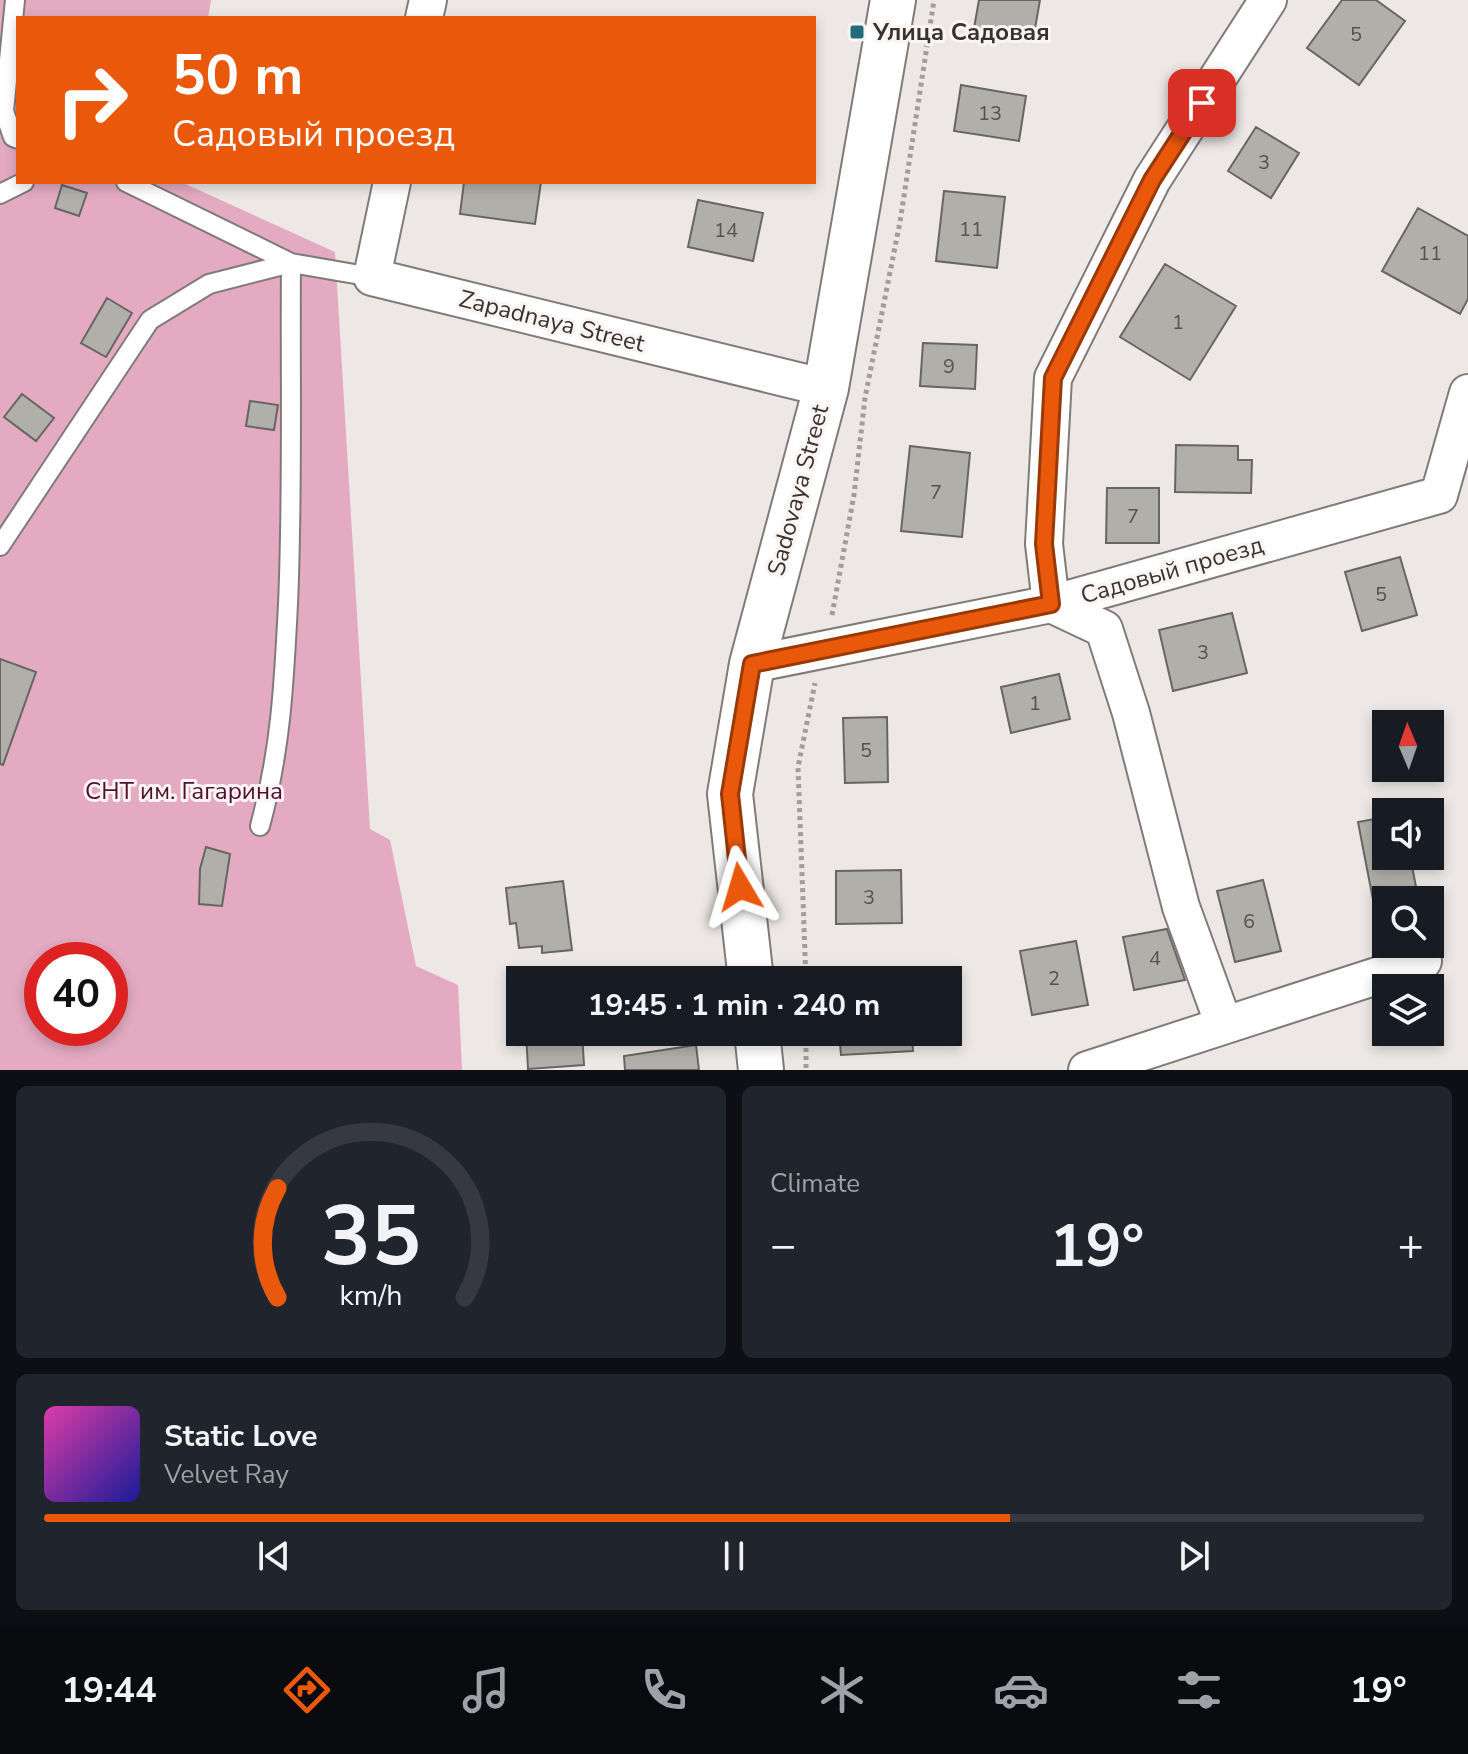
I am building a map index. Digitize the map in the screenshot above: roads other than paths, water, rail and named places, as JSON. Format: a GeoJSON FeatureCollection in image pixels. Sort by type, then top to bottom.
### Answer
{"type":"FeatureCollection","features":[{"type":"Feature","properties":{"kind":"street","name":"Sadovaya Street"},"geometry":{"type":"LineString","coordinates":[[749,966],[730,794],[752,664],[826,388],[893,0]]}},
{"type":"Feature","properties":{"kind":"street"},"geometry":{"type":"LineString","coordinates":[[1224,1025],[1181,907],[1131,713],[1104,629],[1051,604],[1044,544],[1053,378],[1152,180],[1268,0]]}},
{"type":"Feature","properties":{"kind":"street"},"geometry":{"type":"LineString","coordinates":[[372,277],[392,184]]}},
{"type":"Feature","properties":{"kind":"street","name":"Zapadnaya Street"},"geometry":{"type":"LineString","coordinates":[[372,277],[826,388]]}},
{"type":"Feature","properties":{"kind":"street","name":"Садовый проезд"},"geometry":{"type":"LineString","coordinates":[[752,664],[1051,604],[1439,495],[1468,393]]}},
{"type":"Feature","properties":{"kind":"street"},"geometry":{"type":"LineString","coordinates":[[1087,1070],[1423,961]]}},
{"type":"Feature","properties":{"kind":"street"},"geometry":{"type":"LineString","coordinates":[[758,1046],[761,1070]]}},
{"type":"Feature","properties":{"kind":"lane"},"geometry":{"type":"LineString","coordinates":[[15,0],[4,82],[4,111],[16,138]]}},
{"type":"Feature","properties":{"kind":"lane"},"geometry":{"type":"LineString","coordinates":[[0,194],[20,184]]}},
{"type":"Feature","properties":{"kind":"lane"},"geometry":{"type":"LineString","coordinates":[[130,184],[291,263],[372,277]]}},
{"type":"Feature","properties":{"kind":"lane"},"geometry":{"type":"LineString","coordinates":[[0,546],[150,320],[209,284],[291,263]]}},
{"type":"Feature","properties":{"kind":"lane"},"geometry":{"type":"LineString","coordinates":[[260,826],[280,739],[285,665],[291,528],[291,263]]}},
{"type":"Feature","properties":{"kind":"place","name":"Улица Садовая"},"geometry":{"type":"Point","coordinates":[857,32]}},
{"type":"Feature","properties":{"kind":"park label","name":"СНТ им. Гагарина"},"geometry":{"type":"Point","coordinates":[184,791]}}]}
